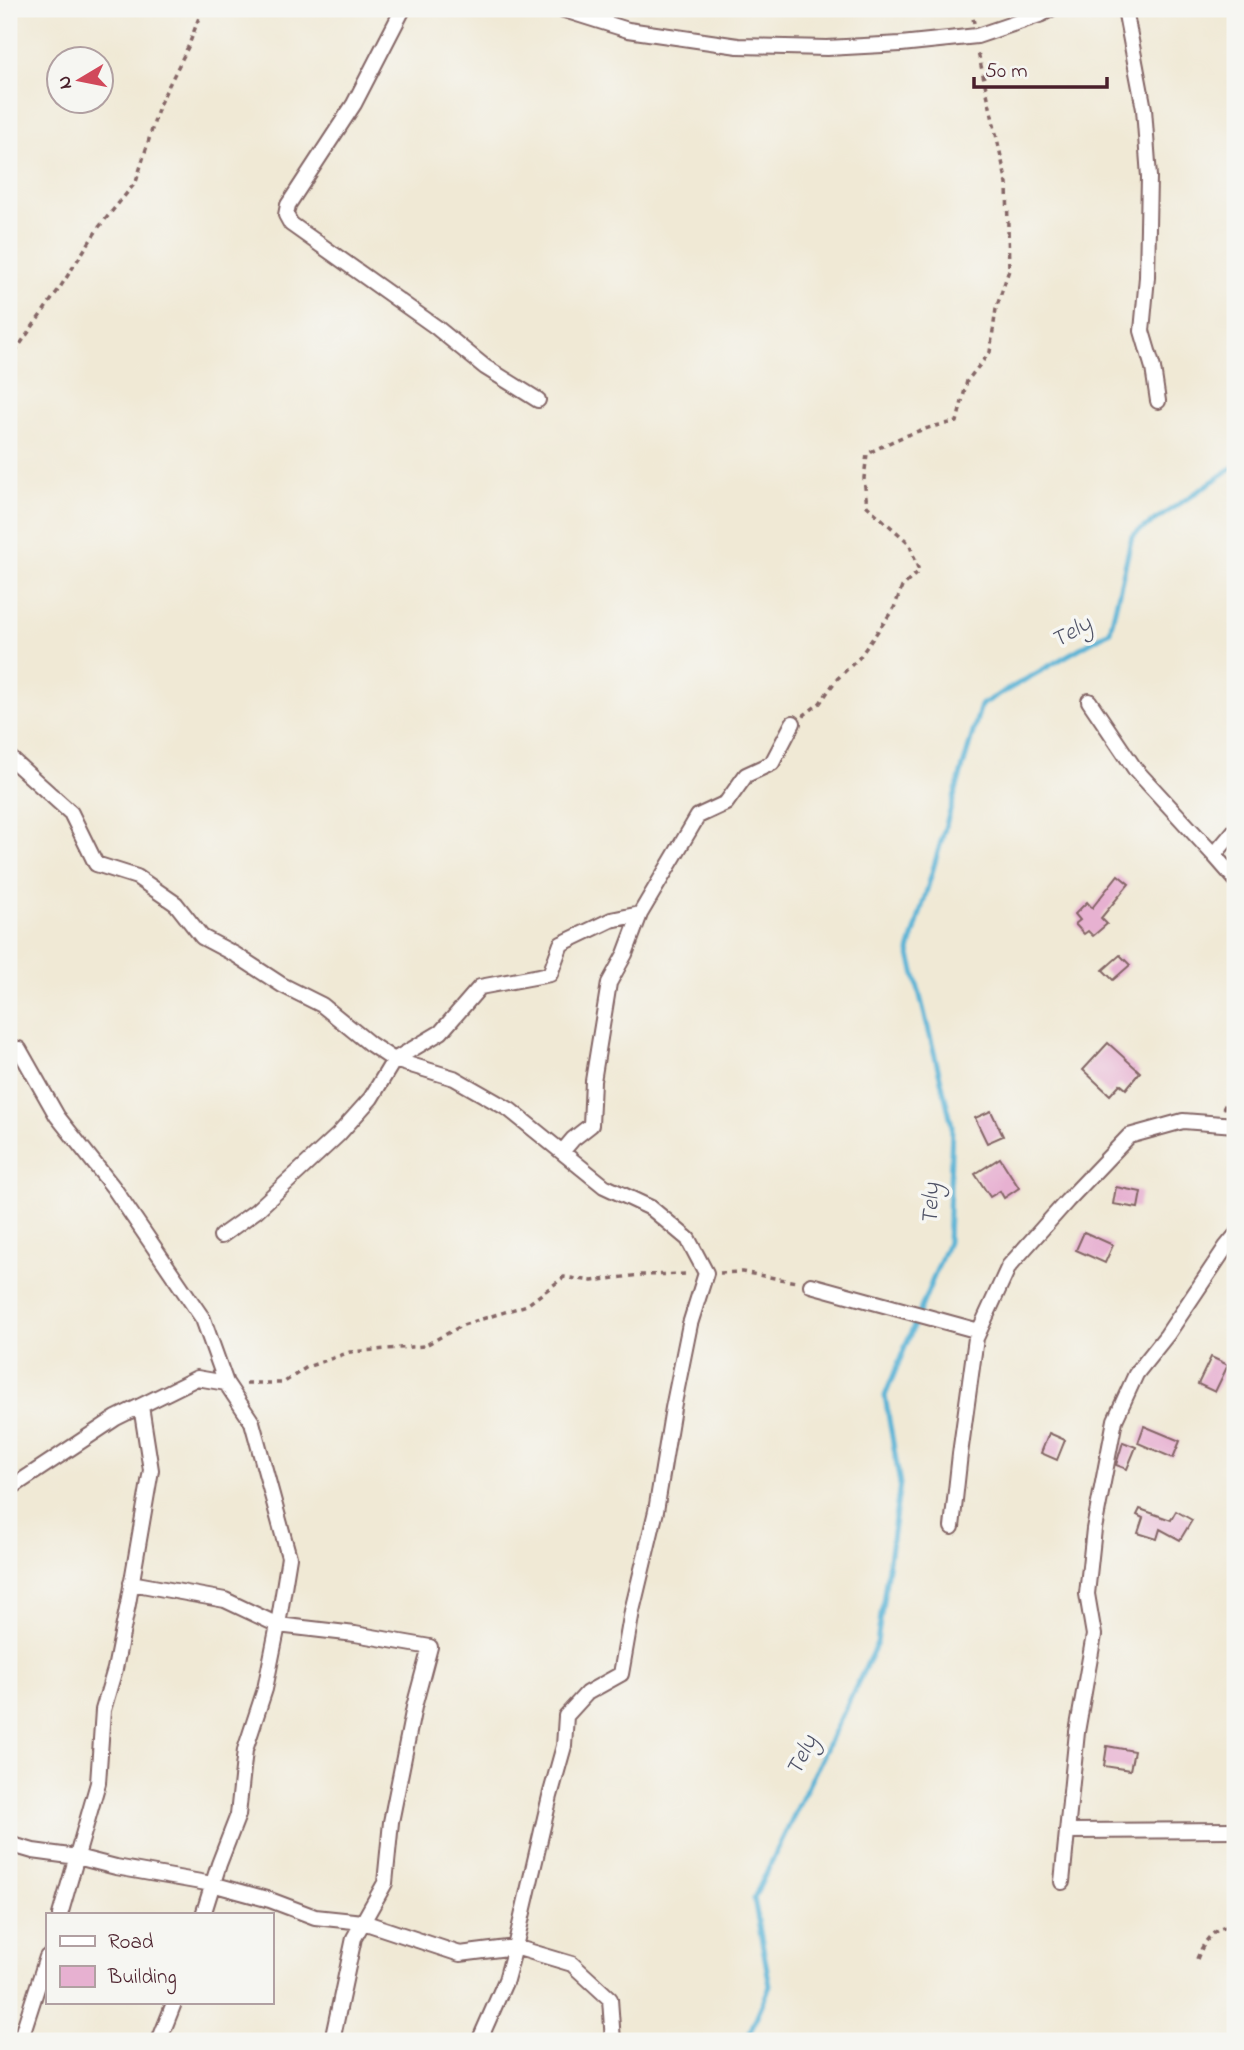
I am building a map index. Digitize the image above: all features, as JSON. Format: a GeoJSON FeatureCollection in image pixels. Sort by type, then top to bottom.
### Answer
{"type":"FeatureCollection","features":[{"type":"Feature","properties":{"kind":"street"},"geometry":{"type":"LineString","coordinates":[[403,9],[354,104],[288,205],[286,215],[291,225],[436,327],[485,367],[538,400]]}},
{"type":"Feature","properties":{"kind":"street"},"geometry":{"type":"LineString","coordinates":[[561,9],[628,30],[738,46],[840,47],[977,36],[1051,9]]}},
{"type":"Feature","properties":{"kind":"street"},"geometry":{"type":"LineString","coordinates":[[1125,9],[1143,108],[1149,177],[1147,277],[1142,331],[1153,368],[1158,401]]}},
{"type":"Feature","properties":{"kind":"street"},"geometry":{"type":"LineString","coordinates":[[1089,701],[1135,769],[1235,879]]}},
{"type":"Feature","properties":{"kind":"street"},"geometry":{"type":"LineString","coordinates":[[562,1152],[591,1125],[593,1081],[609,983],[625,954],[640,914],[698,816],[726,803],[746,775],[772,763],[793,723]]}},
{"type":"Feature","properties":{"kind":"street"},"geometry":{"type":"LineString","coordinates":[[9,757],[71,813],[96,864],[137,877],[176,904],[202,937],[282,985],[322,1005],[394,1060],[454,1078],[510,1110],[604,1186],[651,1208],[688,1239],[706,1273],[690,1324],[656,1511],[632,1611],[621,1674],[587,1693],[566,1716],[564,1746],[515,1947],[506,1980],[481,2040]]}},
{"type":"Feature","properties":{"kind":"street"},"geometry":{"type":"LineString","coordinates":[[1214,855],[1235,830]]}},
{"type":"Feature","properties":{"kind":"street"},"geometry":{"type":"LineString","coordinates":[[221,1237],[256,1211],[338,1135],[371,1098],[394,1060],[441,1032],[480,987],[550,974],[561,944],[611,920],[640,914]]}},
{"type":"Feature","properties":{"kind":"street"},"geometry":{"type":"LineString","coordinates":[[9,1052],[19,1049],[57,1116],[113,1187],[203,1319],[226,1383],[251,1422],[289,1557],[265,1689],[246,1750],[238,1815],[204,1913]]}},
{"type":"Feature","properties":{"kind":"street"},"geometry":{"type":"LineString","coordinates":[[953,1527],[976,1338],[1009,1265],[1129,1136],[1183,1121],[1235,1125]]}},
{"type":"Feature","properties":{"kind":"street"},"geometry":{"type":"LineString","coordinates":[[1062,1882],[1077,1732],[1094,1635],[1087,1594],[1094,1529],[1115,1420],[1136,1374],[1167,1335],[1235,1236]]}},
{"type":"Feature","properties":{"kind":"street"},"geometry":{"type":"LineString","coordinates":[[811,1285],[979,1331]]}},
{"type":"Feature","properties":{"kind":"street"},"geometry":{"type":"LineString","coordinates":[[9,1489],[116,1418],[197,1378],[226,1383]]}},
{"type":"Feature","properties":{"kind":"street"},"geometry":{"type":"LineString","coordinates":[[61,1913],[98,1783],[103,1710],[115,1668],[151,1470],[141,1406]]}},
{"type":"Feature","properties":{"kind":"street"},"geometry":{"type":"LineString","coordinates":[[131,1583],[225,1600],[278,1625],[355,1634],[430,1647],[414,1707],[391,1822],[386,1883],[354,1938],[332,2041]]}},
{"type":"Feature","properties":{"kind":"street"},"geometry":{"type":"LineString","coordinates":[[1067,1831],[1235,1830]]}},
{"type":"Feature","properties":{"kind":"street"},"geometry":{"type":"LineString","coordinates":[[9,1844],[33,1851],[212,1884],[270,1900],[314,1917],[363,1922],[460,1954],[515,1947],[572,1964],[610,1999],[613,2041]]}},
{"type":"Feature","properties":{"kind":"street"},"geometry":{"type":"LineString","coordinates":[[20,2041],[46,1960]]}},
{"type":"Feature","properties":{"kind":"street"},"geometry":{"type":"LineString","coordinates":[[159,2041],[174,2004]]}},
{"type":"Feature","properties":{"kind":"path"},"geometry":{"type":"LineString","coordinates":[[9,360],[99,227],[136,182],[160,103],[189,44],[202,9]]}},
{"type":"Feature","properties":{"kind":"path"},"geometry":{"type":"LineString","coordinates":[[793,723],[820,703],[836,680],[859,657],[894,608],[902,587],[919,571],[909,542],[867,506],[864,478],[867,454],[940,424],[957,422],[967,381],[990,352],[996,309],[1009,270],[1007,184],[978,55],[971,9]]}},
{"type":"Feature","properties":{"kind":"path"},"geometry":{"type":"LineString","coordinates":[[1215,1123],[1235,1087]]}},
{"type":"Feature","properties":{"kind":"path"},"geometry":{"type":"LineString","coordinates":[[226,1383],[283,1383],[307,1367],[350,1352],[424,1346],[463,1325],[527,1305],[564,1277],[592,1281],[640,1275],[742,1272],[811,1285]]}},
{"type":"Feature","properties":{"kind":"path"},"geometry":{"type":"LineString","coordinates":[[1197,1959],[1205,1940],[1226,1926],[1235,1926]]}},
{"type":"Feature","properties":{"kind":"building"},"geometry":{"type":"Polygon","coordinates":[[[1118,875],[1129,884],[1101,918],[1107,924],[1093,936],[1088,931],[1084,934],[1075,924],[1080,920],[1075,914],[1087,902],[1092,908],[1118,875]]]}},
{"type":"Feature","properties":{"kind":"building"},"geometry":{"type":"Polygon","coordinates":[[[1120,955],[1130,965],[1113,980],[1103,970],[1120,955]]]}},
{"type":"Feature","properties":{"kind":"building"},"geometry":{"type":"Polygon","coordinates":[[[1108,1043],[1140,1072],[1126,1089],[1120,1084],[1110,1095],[1083,1070],[1108,1043]]]}},
{"type":"Feature","properties":{"kind":"building"},"geometry":{"type":"Polygon","coordinates":[[[991,1111],[1003,1136],[987,1143],[975,1118],[991,1111]]]}},
{"type":"Feature","properties":{"kind":"building"},"geometry":{"type":"Polygon","coordinates":[[[1000,1158],[1019,1188],[1004,1198],[1000,1191],[990,1197],[975,1174],[1000,1158]]]}},
{"type":"Feature","properties":{"kind":"building"},"geometry":{"type":"Polygon","coordinates":[[[1116,1187],[1141,1192],[1138,1208],[1113,1204],[1116,1187]]]}},
{"type":"Feature","properties":{"kind":"building"},"geometry":{"type":"Polygon","coordinates":[[[1084,1232],[1113,1245],[1105,1263],[1076,1250],[1084,1232]]]}},
{"type":"Feature","properties":{"kind":"building"},"geometry":{"type":"Polygon","coordinates":[[[1211,1357],[1228,1365],[1215,1392],[1198,1384],[1211,1357]]]}},
{"type":"Feature","properties":{"kind":"building"},"geometry":{"type":"Polygon","coordinates":[[[1144,1426],[1180,1441],[1173,1458],[1138,1443],[1144,1426]]]}},
{"type":"Feature","properties":{"kind":"building"},"geometry":{"type":"Polygon","coordinates":[[[1049,1433],[1065,1440],[1057,1460],[1041,1453],[1049,1433]]]}},
{"type":"Feature","properties":{"kind":"building"},"geometry":{"type":"Polygon","coordinates":[[[1123,1442],[1136,1447],[1127,1469],[1116,1465],[1123,1442]]]}},
{"type":"Feature","properties":{"kind":"building"},"geometry":{"type":"Polygon","coordinates":[[[1140,1509],[1171,1520],[1176,1511],[1192,1520],[1180,1540],[1160,1529],[1157,1539],[1138,1533],[1143,1518],[1137,1515],[1140,1509]]]}},
{"type":"Feature","properties":{"kind":"building"},"geometry":{"type":"Polygon","coordinates":[[[1107,1746],[1134,1751],[1130,1770],[1104,1766],[1107,1746]]]}},
{"type":"Feature","properties":{"kind":"waterway","name":"Tely"},"geometry":{"type":"LineString","coordinates":[[746,2041],[770,1986],[754,1898],[877,1643],[900,1484],[885,1396],[948,1242],[952,1125],[909,951],[981,705],[1110,631],[1132,536],[1235,466]]}}]}
